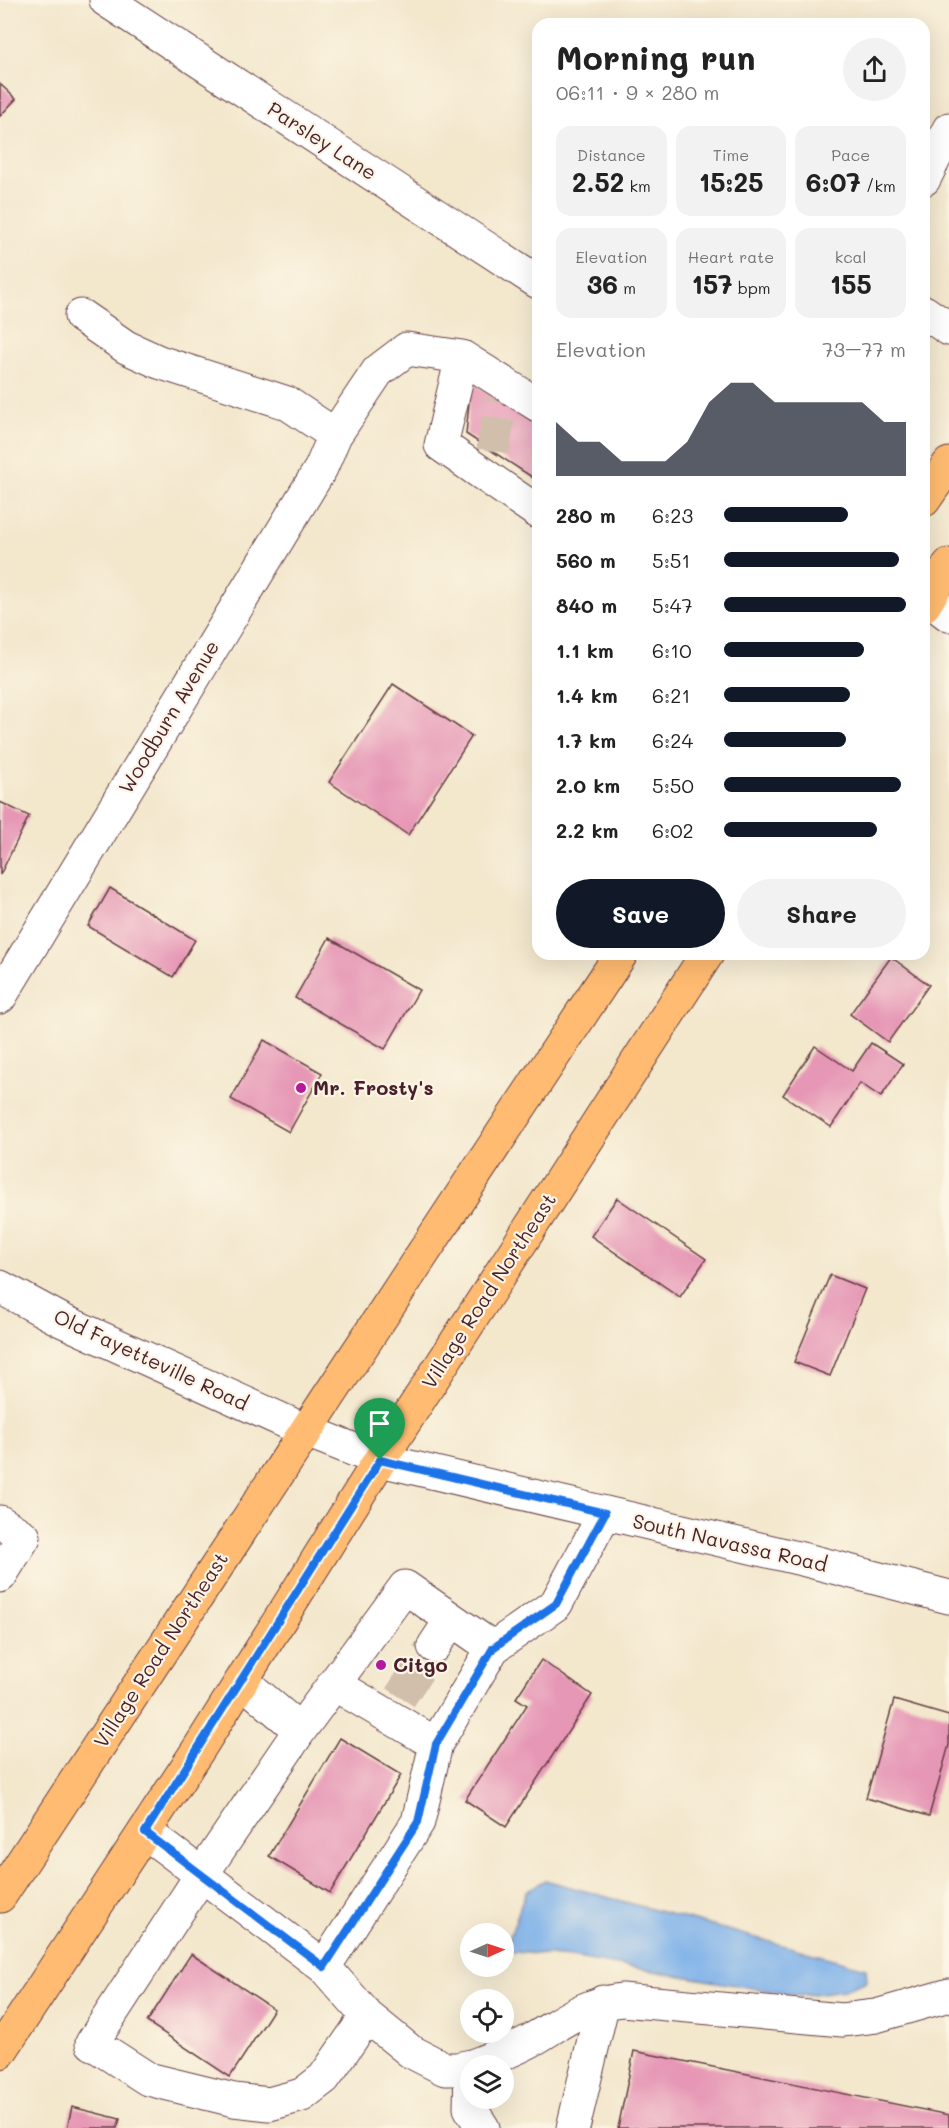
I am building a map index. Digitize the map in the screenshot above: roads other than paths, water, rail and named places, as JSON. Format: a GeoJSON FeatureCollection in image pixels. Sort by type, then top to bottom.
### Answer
{"type":"FeatureCollection","features":[{"type":"Feature","properties":{"kind":"main road"},"geometry":{"type":"LineString","coordinates":[[930,491],[949,464]]}},
{"type":"Feature","properties":{"kind":"main road"},"geometry":{"type":"LineString","coordinates":[[934,606],[949,565]]}},
{"type":"Feature","properties":{"kind":"main road","name":"Village Road Northeast"},"geometry":{"type":"LineString","coordinates":[[0,1896],[304,1430],[617,960]]}},
{"type":"Feature","properties":{"kind":"main road","name":"Village Road Northeast"},"geometry":{"type":"LineString","coordinates":[[0,2052],[145,1832],[380,1460],[703,960]]}},
{"type":"Feature","properties":{"kind":"street","name":"Parsley Lane"},"geometry":{"type":"LineString","coordinates":[[106,0],[532,278]]}},
{"type":"Feature","properties":{"kind":"street"},"geometry":{"type":"LineString","coordinates":[[930,167],[949,129]]}},
{"type":"Feature","properties":{"kind":"street"},"geometry":{"type":"LineString","coordinates":[[81,316],[126,347],[159,362],[287,403],[335,435]]}},
{"type":"Feature","properties":{"kind":"street"},"geometry":{"type":"LineString","coordinates":[[930,316],[949,329]]}},
{"type":"Feature","properties":{"kind":"street","name":"Woodburn Avenue"},"geometry":{"type":"LineString","coordinates":[[0,997],[321,468],[335,435],[378,371],[406,350],[462,357]]}},
{"type":"Feature","properties":{"kind":"street"},"geometry":{"type":"LineString","coordinates":[[532,403],[502,392],[462,357],[441,445],[490,464],[532,506]]}},
{"type":"Feature","properties":{"kind":"street","name":"Old Fayetteville Road"},"geometry":{"type":"LineString","coordinates":[[0,1287],[61,1320],[304,1430]]}},
{"type":"Feature","properties":{"kind":"street","name":"South Navassa Road"},"geometry":{"type":"LineString","coordinates":[[304,1430],[380,1460],[806,1560],[949,1597]]}},
{"type":"Feature","properties":{"kind":"street"},"geometry":{"type":"LineString","coordinates":[[324,1967],[418,1822],[436,1744],[493,1648],[556,1604],[605,1513]]}},
{"type":"Feature","properties":{"kind":"street"},"geometry":{"type":"LineString","coordinates":[[0,1522],[24,1537],[0,1576]]}},
{"type":"Feature","properties":{"kind":"street"},"geometry":{"type":"LineString","coordinates":[[367,2016],[324,2078],[302,2095],[268,2103],[234,2100],[147,2079],[92,2043],[202,1874],[300,1730],[405,1587],[442,1633],[493,1648]]}},
{"type":"Feature","properties":{"kind":"street"},"geometry":{"type":"LineString","coordinates":[[242,1681],[300,1730]]}},
{"type":"Feature","properties":{"kind":"street"},"geometry":{"type":"LineString","coordinates":[[334,1684],[393,1707],[436,1744]]}},
{"type":"Feature","properties":{"kind":"street"},"geometry":{"type":"LineString","coordinates":[[145,1832],[324,1967],[367,2016],[410,2050],[445,2069],[460,2068]]}},
{"type":"Feature","properties":{"kind":"street"},"geometry":{"type":"LineString","coordinates":[[499,2055],[536,2038],[557,2023],[603,2002],[622,2000],[842,2020],[876,2016],[949,1995]]}},
{"type":"Feature","properties":{"kind":"street"},"geometry":{"type":"LineString","coordinates":[[573,2128],[603,2002]]}},
{"type":"Feature","properties":{"kind":"street"},"geometry":{"type":"LineString","coordinates":[[471,2109],[483,2128]]}},
{"type":"Feature","properties":{"kind":"water"},"geometry":{"type":"Polygon","coordinates":[[[545,1880],[866,1968],[867,1981],[844,1990],[799,1996],[571,1957],[514,1952],[514,1925],[526,1891],[545,1880]]]}},
{"type":"Feature","properties":{"kind":"tunnel"},"geometry":{"type":"LineString","coordinates":[[493,451],[501,400]]}},
{"type":"Feature","properties":{"kind":"tunnel"},"geometry":{"type":"LineString","coordinates":[[400,1697],[434,1646]]}},
{"type":"Feature","properties":{"kind":"place","name":"Mr. Frosty's"},"geometry":{"type":"Point","coordinates":[301,1088]}},
{"type":"Feature","properties":{"kind":"place","name":"Citgo"},"geometry":{"type":"Point","coordinates":[381,1665]}}]}
